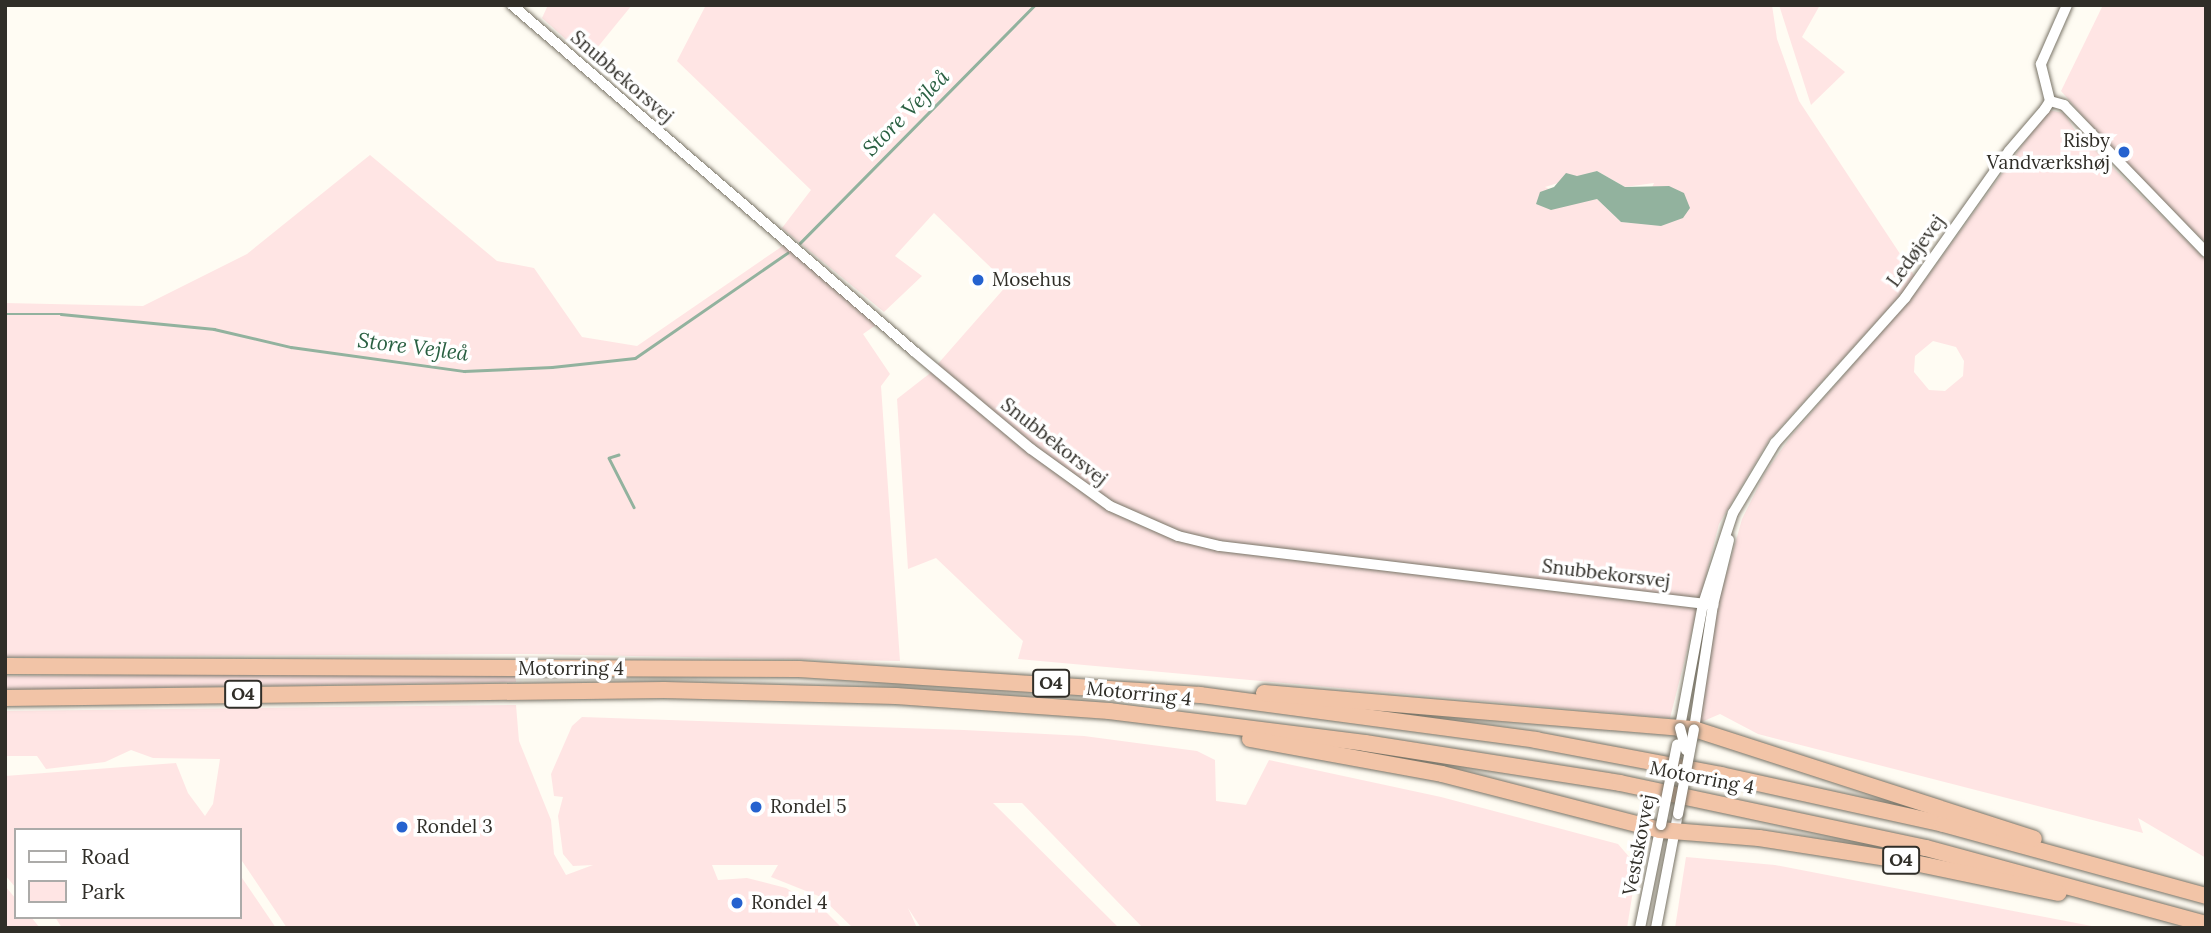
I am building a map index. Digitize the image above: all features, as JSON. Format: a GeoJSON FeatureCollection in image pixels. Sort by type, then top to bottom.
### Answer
{"type":"FeatureCollection","features":[{"type":"Feature","properties":{"kind":"highway","name":"Motorring 4"},"geometry":{"type":"LineString","coordinates":[[5,666],[674,666],[949,676],[1126,688],[1373,716],[1562,745],[1814,794],[2081,860],[2206,895]]}},
{"type":"Feature","properties":{"kind":"highway","name":"O4"},"geometry":{"type":"LineString","coordinates":[[1126,688],[1328,695],[1687,728],[2008,828],[2081,860]]}},
{"type":"Feature","properties":{"kind":"highway","name":"Motorring 4"},"geometry":{"type":"LineString","coordinates":[[5,698],[571,689],[925,698],[1109,711],[1542,770],[1801,819],[2206,924]]}},
{"type":"Feature","properties":{"kind":"highway","name":"O4"},"geometry":{"type":"LineString","coordinates":[[925,698],[1281,743],[1442,774],[1669,825],[1974,874],[2094,901],[2124,901]]}},
{"type":"Feature","properties":{"kind":"street","name":"Snubbekorsvej"},"geometry":{"type":"LineString","coordinates":[[512,5],[989,414],[1110,506],[1154,527],[1219,546],[1708,604]]}},
{"type":"Feature","properties":{"kind":"street"},"geometry":{"type":"LineString","coordinates":[[2067,5],[2041,64],[2050,101],[2064,105],[2206,252]]}},
{"type":"Feature","properties":{"kind":"street","name":"Ledøjevej"},"geometry":{"type":"LineString","coordinates":[[1687,728],[1717,553],[1743,497],[1775,443],[1921,278],[2009,151],[2050,101]]}},
{"type":"Feature","properties":{"kind":"street","name":"Vestskovvej"},"geometry":{"type":"LineString","coordinates":[[1656,928],[1677,745],[1687,728]]}},
{"type":"Feature","properties":{"kind":"street","name":"Vestskovvej"},"geometry":{"type":"LineString","coordinates":[[1640,928],[1669,825],[1683,787],[1687,728]]}},
{"type":"Feature","properties":{"kind":"green space"},"geometry":{"type":"Polygon","coordinates":[[[548,5],[632,5],[588,59],[542,18],[548,5]]]}},
{"type":"Feature","properties":{"kind":"green space"},"geometry":{"type":"Polygon","coordinates":[[[706,5],[1772,5],[1777,39],[1799,101],[1916,278],[1769,440],[1719,524],[1670,718],[1018,659],[1023,641],[936,558],[908,569],[897,399],[929,374],[1008,284],[934,213],[895,256],[922,276],[884,312],[782,228],[811,190],[677,61],[706,5]],[[1597,171],[1545,187],[1576,201],[1597,199],[1621,222],[1636,223],[1654,183],[1625,187],[1597,171]]]}},
{"type":"Feature","properties":{"kind":"green space"},"geometry":{"type":"Polygon","coordinates":[[[1779,5],[1820,5],[1802,37],[1845,72],[1811,105],[1779,5]]]}},
{"type":"Feature","properties":{"kind":"green space"},"geometry":{"type":"Polygon","coordinates":[[[2103,5],[2206,5],[2206,243],[2130,170],[2061,91],[2103,5]]]}},
{"type":"Feature","properties":{"kind":"green space"},"geometry":{"type":"Polygon","coordinates":[[[2048,110],[2064,113],[2075,130],[2206,260],[2206,858],[2138,818],[2143,833],[1758,734],[1720,714],[1699,723],[1718,604],[1742,519],[1765,473],[1791,436],[1920,287],[2048,110]],[[1933,341],[1915,356],[1914,372],[1929,390],[1945,391],[1963,376],[1964,361],[1956,347],[1933,341]]]}},
{"type":"Feature","properties":{"kind":"green space"},"geometry":{"type":"Polygon","coordinates":[[[370,155],[497,261],[534,268],[582,337],[637,346],[784,245],[876,325],[863,334],[890,374],[881,386],[900,661],[528,654],[5,657],[5,303],[143,306],[247,254],[370,155]]]}},
{"type":"Feature","properties":{"kind":"green space"},"geometry":{"type":"Polygon","coordinates":[[[516,673],[516,682],[5,690],[5,676],[516,673]]]}},
{"type":"Feature","properties":{"kind":"green space"},"geometry":{"type":"Polygon","coordinates":[[[516,705],[519,741],[551,820],[554,854],[566,875],[593,865],[573,866],[563,854],[558,816],[563,797],[554,796],[551,774],[572,726],[582,717],[1084,736],[1197,751],[1215,760],[1216,801],[1246,805],[1269,760],[1441,797],[1618,844],[1637,866],[1627,928],[1143,928],[1022,803],[993,803],[1119,928],[921,928],[908,908],[917,928],[853,928],[821,897],[771,877],[778,865],[712,865],[718,880],[747,878],[786,888],[824,910],[842,928],[287,928],[242,861],[242,828],[14,828],[14,886],[5,875],[5,776],[176,763],[188,793],[205,816],[213,804],[220,759],[153,758],[131,750],[105,762],[46,769],[37,756],[5,756],[5,711],[516,705]]]}},
{"type":"Feature","properties":{"kind":"green space"},"geometry":{"type":"Polygon","coordinates":[[[1686,857],[1775,865],[2102,928],[1675,928],[1686,857]]]}},
{"type":"Feature","properties":{"kind":"green space"},"geometry":{"type":"Polygon","coordinates":[[[242,878],[276,928],[62,928],[56,919],[242,919],[242,878]]]}},
{"type":"Feature","properties":{"kind":"green space"},"geometry":{"type":"Polygon","coordinates":[[[5,886],[14,897],[14,919],[33,919],[40,928],[5,928],[5,886]]]}},
{"type":"Feature","properties":{"kind":"shaded area"},"geometry":{"type":"Polygon","coordinates":[[[1597,171],[1625,187],[1669,186],[1684,193],[1690,208],[1683,218],[1661,226],[1621,222],[1597,199],[1551,210],[1536,204],[1540,192],[1554,187],[1566,173],[1577,176],[1597,171]]]}},
{"type":"Feature","properties":{"kind":"waterway","name":"Store Vejleå"},"geometry":{"type":"LineString","coordinates":[[800,243],[1035,5]]}},
{"type":"Feature","properties":{"kind":"waterway","name":"Store Vejleå"},"geometry":{"type":"LineString","coordinates":[[5,314],[61,314],[214,329],[291,347],[464,371],[552,367],[635,358],[787,253]]}},
{"type":"Feature","properties":{"kind":"waterway"},"geometry":{"type":"LineString","coordinates":[[619,455],[609,458],[634,507]]}},
{"type":"Feature","properties":{"kind":"place","name":"Risby Vandværkshøj"},"geometry":{"type":"Point","coordinates":[2124,152]}},
{"type":"Feature","properties":{"kind":"place","name":"Mosehus"},"geometry":{"type":"Point","coordinates":[978,280]}},
{"type":"Feature","properties":{"kind":"place","name":"Rondel 5"},"geometry":{"type":"Point","coordinates":[756,807]}},
{"type":"Feature","properties":{"kind":"place","name":"Rondel 3"},"geometry":{"type":"Point","coordinates":[402,827]}},
{"type":"Feature","properties":{"kind":"place","name":"Rondel 4"},"geometry":{"type":"Point","coordinates":[737,903]}}]}
